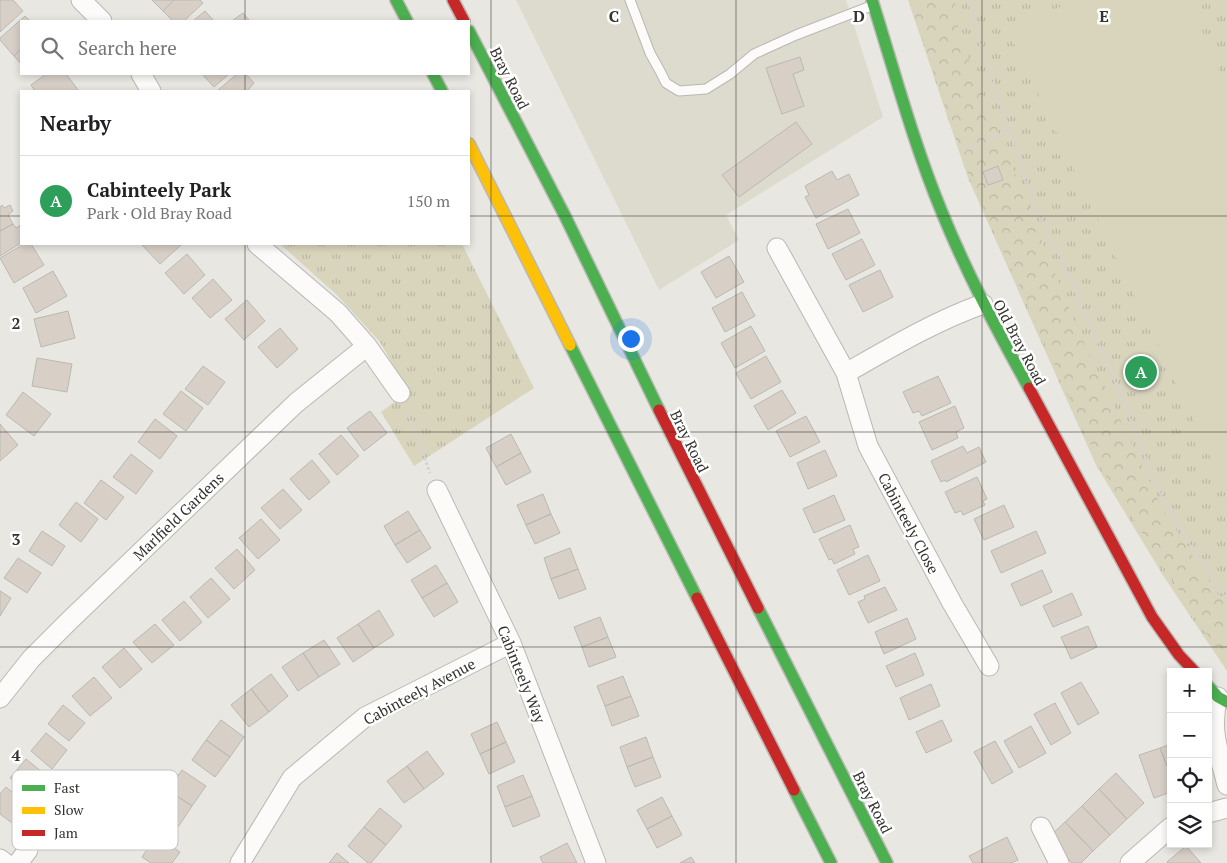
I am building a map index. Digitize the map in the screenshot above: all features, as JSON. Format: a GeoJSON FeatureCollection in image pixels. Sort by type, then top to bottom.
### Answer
{"type":"FeatureCollection","features":[{"type":"Feature","properties":{"kind":"main road"},"geometry":{"type":"LineString","coordinates":[[396,0],[406,20]]}},
{"type":"Feature","properties":{"kind":"main road"},"geometry":{"type":"LineString","coordinates":[[453,0],[463,20]]}},
{"type":"Feature","properties":{"kind":"main road","name":"Old Bray Road"},"geometry":{"type":"LineString","coordinates":[[872,3],[923,161],[941,210],[982,304],[1152,617],[1179,655],[1191,668]]}},
{"type":"Feature","properties":{"kind":"main road","name":"Bray Road"},"geometry":{"type":"LineString","coordinates":[[470,33],[565,216],[677,448],[887,863]]}},
{"type":"Feature","properties":{"kind":"main road"},"geometry":{"type":"LineString","coordinates":[[434,75],[441,90]]}},
{"type":"Feature","properties":{"kind":"main road"},"geometry":{"type":"LineString","coordinates":[[470,146],[831,863]]}},
{"type":"Feature","properties":{"kind":"street"},"geometry":{"type":"LineString","coordinates":[[81,0],[101,20]]}},
{"type":"Feature","properties":{"kind":"street"},"geometry":{"type":"LineString","coordinates":[[142,75],[150,90]]}},
{"type":"Feature","properties":{"kind":"street"},"geometry":{"type":"LineString","coordinates":[[258,245],[338,313],[367,346],[400,393]]}},
{"type":"Feature","properties":{"kind":"street","name":"Cabinteely Close"},"geometry":{"type":"LineString","coordinates":[[776,248],[846,373],[868,446],[952,604],[989,666]]}},
{"type":"Feature","properties":{"kind":"street"},"geometry":{"type":"LineString","coordinates":[[846,373],[887,349],[962,311],[982,304]]}},
{"type":"Feature","properties":{"kind":"street","name":"Marlfield Gardens"},"geometry":{"type":"LineString","coordinates":[[0,698],[31,659],[62,628],[296,403],[367,346]]}},
{"type":"Feature","properties":{"kind":"street","name":"Cabinteely Way"},"geometry":{"type":"LineString","coordinates":[[437,490],[511,643],[596,863]]}},
{"type":"Feature","properties":{"kind":"street","name":"Cabinteely Avenue"},"geometry":{"type":"LineString","coordinates":[[240,863],[292,778],[365,717],[511,643]]}},
{"type":"Feature","properties":{"kind":"street"},"geometry":{"type":"LineString","coordinates":[[1218,695],[1214,712],[1214,730],[1227,785]]}},
{"type":"Feature","properties":{"kind":"street"},"geometry":{"type":"LineString","coordinates":[[1212,812],[1227,808]]}},
{"type":"Feature","properties":{"kind":"street"},"geometry":{"type":"LineString","coordinates":[[1041,827],[1059,863]]}},
{"type":"Feature","properties":{"kind":"street"},"geometry":{"type":"LineString","coordinates":[[1130,863],[1167,831]]}},
{"type":"Feature","properties":{"kind":"street"},"geometry":{"type":"LineString","coordinates":[[0,859],[5,863]]}},
{"type":"Feature","properties":{"kind":"lane"},"geometry":{"type":"LineString","coordinates":[[630,0],[650,53],[666,83],[679,91],[706,89],[730,74],[754,54],[872,3]]}},
{"type":"Feature","properties":{"kind":"path"},"geometry":{"type":"LineString","coordinates":[[969,0],[982,50],[1037,210],[1064,265],[1126,407],[1154,481],[1188,542],[1227,600]]}},
{"type":"Feature","properties":{"kind":"path"},"geometry":{"type":"LineString","coordinates":[[964,151],[1009,130]]}},
{"type":"Feature","properties":{"kind":"path"},"geometry":{"type":"LineString","coordinates":[[400,393],[437,490]]}},
{"type":"Feature","properties":{"kind":"shaded area"},"geometry":{"type":"Polygon","coordinates":[[[516,0],[846,0],[883,117],[726,215],[739,240],[659,290],[516,0]]]}},
{"type":"Feature","properties":{"kind":"green space"},"geometry":{"type":"Polygon","coordinates":[[[908,0],[1227,0],[1227,671],[1164,577],[1096,465],[968,178],[908,0]]]}},
{"type":"Feature","properties":{"kind":"green space"},"geometry":{"type":"Polygon","coordinates":[[[909,0],[955,0],[959,34],[1075,323],[1161,506],[1227,607],[1227,665],[1103,472],[966,169],[909,0]]]}},
{"type":"Feature","properties":{"kind":"green space"},"geometry":{"type":"Polygon","coordinates":[[[1075,0],[1189,0],[1227,89],[1227,490],[1008,31],[1075,0]]]}},
{"type":"Feature","properties":{"kind":"green space"},"geometry":{"type":"Polygon","coordinates":[[[281,245],[462,245],[534,388],[414,466],[381,412],[408,392],[380,342],[337,295],[281,245]]]}},
{"type":"Feature","properties":{"kind":"building"},"geometry":{"type":"Polygon","coordinates":[[[13,0],[23,11],[0,32],[0,1],[13,0]]]}},
{"type":"Feature","properties":{"kind":"building"},"geometry":{"type":"Polygon","coordinates":[[[152,0],[174,0],[163,11],[152,0]]]}},
{"type":"Feature","properties":{"kind":"building"},"geometry":{"type":"Polygon","coordinates":[[[174,0],[200,0],[203,3],[185,20],[172,20],[163,11],[174,0]]]}},
{"type":"Feature","properties":{"kind":"building"},"geometry":{"type":"Polygon","coordinates":[[[205,11],[213,20],[194,20],[205,11]]]}},
{"type":"Feature","properties":{"kind":"building"},"geometry":{"type":"Polygon","coordinates":[[[243,13],[249,20],[233,20],[243,13]]]}},
{"type":"Feature","properties":{"kind":"building"},"geometry":{"type":"Polygon","coordinates":[[[25,16],[29,20],[20,20],[25,16]]]}},
{"type":"Feature","properties":{"kind":"building"},"geometry":{"type":"Polygon","coordinates":[[[20,20],[20,50],[14,56],[0,38],[20,20]]]}},
{"type":"Feature","properties":{"kind":"building"},"geometry":{"type":"Polygon","coordinates":[[[20,50],[20,63],[14,56],[20,50]]]}},
{"type":"Feature","properties":{"kind":"building"},"geometry":{"type":"Polygon","coordinates":[[[800,57],[804,70],[793,74],[804,106],[782,114],[766,68],[800,57]]]}},
{"type":"Feature","properties":{"kind":"building"},"geometry":{"type":"Polygon","coordinates":[[[45,75],[67,75],[78,90],[34,90],[31,85],[45,75]]]}},
{"type":"Feature","properties":{"kind":"building"},"geometry":{"type":"Polygon","coordinates":[[[203,75],[228,75],[214,87],[203,75]]]}},
{"type":"Feature","properties":{"kind":"building"},"geometry":{"type":"Polygon","coordinates":[[[236,75],[247,75],[254,83],[248,90],[218,90],[236,75]]]}},
{"type":"Feature","properties":{"kind":"building"},"geometry":{"type":"Polygon","coordinates":[[[796,122],[812,144],[739,197],[722,175],[796,122]]]}},
{"type":"Feature","properties":{"kind":"building"},"geometry":{"type":"Polygon","coordinates":[[[998,166],[1003,180],[988,185],[983,172],[998,166]]]}},
{"type":"Feature","properties":{"kind":"building"},"geometry":{"type":"Polygon","coordinates":[[[832,171],[837,180],[849,174],[859,195],[816,218],[805,197],[809,195],[805,186],[832,171]]]}},
{"type":"Feature","properties":{"kind":"building"},"geometry":{"type":"Polygon","coordinates":[[[2,205],[4,208],[10,205],[13,211],[8,215],[13,224],[0,231],[0,207],[2,205]]]}},
{"type":"Feature","properties":{"kind":"building"},"geometry":{"type":"Polygon","coordinates":[[[848,209],[860,233],[828,249],[816,224],[848,209]]]}},
{"type":"Feature","properties":{"kind":"building"},"geometry":{"type":"Polygon","coordinates":[[[13,224],[16,228],[20,226],[20,244],[0,256],[0,231],[13,224]]]}},
{"type":"Feature","properties":{"kind":"building"},"geometry":{"type":"Polygon","coordinates":[[[862,239],[875,265],[846,280],[832,254],[862,239]]]}},
{"type":"Feature","properties":{"kind":"building"},"geometry":{"type":"Polygon","coordinates":[[[22,245],[32,245],[44,265],[14,283],[0,258],[22,245]]]}},
{"type":"Feature","properties":{"kind":"building"},"geometry":{"type":"Polygon","coordinates":[[[142,245],[181,245],[160,264],[142,245]]]}},
{"type":"Feature","properties":{"kind":"building"},"geometry":{"type":"Polygon","coordinates":[[[187,254],[205,275],[184,294],[165,273],[187,254]]]}},
{"type":"Feature","properties":{"kind":"building"},"geometry":{"type":"Polygon","coordinates":[[[729,256],[744,282],[716,298],[701,272],[729,256]]]}},
{"type":"Feature","properties":{"kind":"building"},"geometry":{"type":"Polygon","coordinates":[[[880,270],[893,297],[863,312],[849,285],[880,270]]]}},
{"type":"Feature","properties":{"kind":"building"},"geometry":{"type":"Polygon","coordinates":[[[53,271],[67,296],[36,313],[23,288],[53,271]]]}},
{"type":"Feature","properties":{"kind":"building"},"geometry":{"type":"Polygon","coordinates":[[[213,279],[232,300],[210,318],[192,298],[213,279]]]}},
{"type":"Feature","properties":{"kind":"building"},"geometry":{"type":"Polygon","coordinates":[[[742,292],[755,316],[725,332],[712,308],[742,292]]]}},
{"type":"Feature","properties":{"kind":"building"},"geometry":{"type":"Polygon","coordinates":[[[247,300],[265,321],[244,340],[225,319],[247,300]]]}},
{"type":"Feature","properties":{"kind":"building"},"geometry":{"type":"Polygon","coordinates":[[[68,311],[75,338],[41,347],[34,319],[68,311]]]}},
{"type":"Feature","properties":{"kind":"building"},"geometry":{"type":"Polygon","coordinates":[[[751,326],[765,351],[735,368],[721,343],[751,326]]]}},
{"type":"Feature","properties":{"kind":"building"},"geometry":{"type":"Polygon","coordinates":[[[280,328],[298,349],[277,368],[258,347],[280,328]]]}},
{"type":"Feature","properties":{"kind":"building"},"geometry":{"type":"Polygon","coordinates":[[[766,356],[781,382],[751,399],[736,373],[766,356]]]}},
{"type":"Feature","properties":{"kind":"building"},"geometry":{"type":"Polygon","coordinates":[[[37,358],[72,364],[67,392],[32,386],[37,358]]]}},
{"type":"Feature","properties":{"kind":"building"},"geometry":{"type":"Polygon","coordinates":[[[203,366],[225,382],[208,405],[185,389],[203,366]]]}},
{"type":"Feature","properties":{"kind":"building"},"geometry":{"type":"Polygon","coordinates":[[[938,376],[951,403],[922,416],[919,411],[913,413],[903,392],[938,376]]]}},
{"type":"Feature","properties":{"kind":"building"},"geometry":{"type":"Polygon","coordinates":[[[782,390],[796,413],[768,430],[754,406],[782,390]]]}},
{"type":"Feature","properties":{"kind":"building"},"geometry":{"type":"Polygon","coordinates":[[[181,391],[203,408],[186,431],[163,414],[181,391]]]}},
{"type":"Feature","properties":{"kind":"building"},"geometry":{"type":"Polygon","coordinates":[[[23,392],[51,414],[34,436],[6,415],[23,392]]]}},
{"type":"Feature","properties":{"kind":"building"},"geometry":{"type":"Polygon","coordinates":[[[955,406],[964,428],[956,432],[958,438],[932,450],[919,422],[955,406]]]}},
{"type":"Feature","properties":{"kind":"building"},"geometry":{"type":"Polygon","coordinates":[[[370,411],[387,433],[364,451],[347,428],[370,411]]]}},
{"type":"Feature","properties":{"kind":"building"},"geometry":{"type":"Polygon","coordinates":[[[806,416],[820,442],[790,457],[776,431],[806,416]]]}},
{"type":"Feature","properties":{"kind":"building"},"geometry":{"type":"Polygon","coordinates":[[[155,419],[177,436],[160,459],[138,442],[155,419]]]}},
{"type":"Feature","properties":{"kind":"building"},"geometry":{"type":"Polygon","coordinates":[[[0,424],[18,445],[0,461],[0,424]]]}},
{"type":"Feature","properties":{"kind":"building"},"geometry":{"type":"Polygon","coordinates":[[[511,434],[521,453],[496,467],[486,448],[511,434]]]}},
{"type":"Feature","properties":{"kind":"building"},"geometry":{"type":"Polygon","coordinates":[[[341,435],[359,456],[337,475],[319,454],[341,435]]]}},
{"type":"Feature","properties":{"kind":"building"},"geometry":{"type":"Polygon","coordinates":[[[963,446],[967,453],[979,447],[986,462],[946,482],[945,480],[941,482],[931,461],[963,446]]]}},
{"type":"Feature","properties":{"kind":"building"},"geometry":{"type":"Polygon","coordinates":[[[825,450],[837,476],[808,489],[797,463],[825,450]]]}},
{"type":"Feature","properties":{"kind":"building"},"geometry":{"type":"Polygon","coordinates":[[[521,453],[531,472],[506,485],[496,467],[521,453]]]}},
{"type":"Feature","properties":{"kind":"building"},"geometry":{"type":"Polygon","coordinates":[[[131,454],[153,471],[136,494],[113,477],[131,454]]]}},
{"type":"Feature","properties":{"kind":"building"},"geometry":{"type":"Polygon","coordinates":[[[312,460],[330,482],[309,500],[290,479],[312,460]]]}},
{"type":"Feature","properties":{"kind":"building"},"geometry":{"type":"Polygon","coordinates":[[[977,477],[987,499],[983,501],[985,505],[963,515],[961,511],[955,513],[945,492],[977,477]]]}},
{"type":"Feature","properties":{"kind":"building"},"geometry":{"type":"Polygon","coordinates":[[[101,480],[124,497],[106,520],[84,503],[101,480]]]}},
{"type":"Feature","properties":{"kind":"building"},"geometry":{"type":"Polygon","coordinates":[[[283,489],[302,510],[280,529],[261,508],[283,489]]]}},
{"type":"Feature","properties":{"kind":"building"},"geometry":{"type":"Polygon","coordinates":[[[543,494],[551,514],[526,525],[517,505],[543,494]]]}},
{"type":"Feature","properties":{"kind":"building"},"geometry":{"type":"Polygon","coordinates":[[[834,495],[845,520],[814,533],[803,509],[834,495]]]}},
{"type":"Feature","properties":{"kind":"building"},"geometry":{"type":"Polygon","coordinates":[[[76,502],[98,519],[81,542],[59,525],[76,502]]]}},
{"type":"Feature","properties":{"kind":"building"},"geometry":{"type":"Polygon","coordinates":[[[1004,505],[1014,527],[984,540],[974,519],[1004,505]]]}},
{"type":"Feature","properties":{"kind":"building"},"geometry":{"type":"Polygon","coordinates":[[[408,511],[420,530],[395,545],[384,526],[408,511]]]}},
{"type":"Feature","properties":{"kind":"building"},"geometry":{"type":"Polygon","coordinates":[[[551,514],[560,533],[535,544],[526,525],[551,514]]]}},
{"type":"Feature","properties":{"kind":"building"},"geometry":{"type":"Polygon","coordinates":[[[261,519],[280,540],[258,559],[239,538],[261,519]]]}},
{"type":"Feature","properties":{"kind":"building"},"geometry":{"type":"Polygon","coordinates":[[[850,525],[859,547],[853,549],[855,554],[834,564],[832,559],[829,560],[819,539],[850,525]]]}},
{"type":"Feature","properties":{"kind":"building"},"geometry":{"type":"Polygon","coordinates":[[[420,530],[431,548],[407,563],[395,545],[420,530]]]}},
{"type":"Feature","properties":{"kind":"building"},"geometry":{"type":"Polygon","coordinates":[[[42,531],[65,546],[52,566],[29,551],[42,531]]]}},
{"type":"Feature","properties":{"kind":"building"},"geometry":{"type":"Polygon","coordinates":[[[1036,531],[1046,553],[1001,573],[991,551],[1036,531]]]}},
{"type":"Feature","properties":{"kind":"building"},"geometry":{"type":"Polygon","coordinates":[[[570,548],[578,569],[551,579],[544,558],[570,548]]]}},
{"type":"Feature","properties":{"kind":"building"},"geometry":{"type":"Polygon","coordinates":[[[237,549],[255,570],[234,589],[215,568],[237,549]]]}},
{"type":"Feature","properties":{"kind":"building"},"geometry":{"type":"Polygon","coordinates":[[[868,555],[880,581],[849,595],[837,570],[868,555]]]}},
{"type":"Feature","properties":{"kind":"building"},"geometry":{"type":"Polygon","coordinates":[[[18,558],[41,573],[27,593],[4,578],[18,558]]]}},
{"type":"Feature","properties":{"kind":"building"},"geometry":{"type":"Polygon","coordinates":[[[436,565],[447,583],[422,598],[411,580],[436,565]]]}},
{"type":"Feature","properties":{"kind":"building"},"geometry":{"type":"Polygon","coordinates":[[[578,569],[586,589],[559,599],[551,579],[578,569]]]}},
{"type":"Feature","properties":{"kind":"building"},"geometry":{"type":"Polygon","coordinates":[[[1042,570],[1052,592],[1021,606],[1011,584],[1042,570]]]}},
{"type":"Feature","properties":{"kind":"building"},"geometry":{"type":"Polygon","coordinates":[[[211,578],[230,599],[208,618],[190,597],[211,578]]]}},
{"type":"Feature","properties":{"kind":"building"},"geometry":{"type":"Polygon","coordinates":[[[447,583],[458,602],[434,617],[422,598],[447,583]]]}},
{"type":"Feature","properties":{"kind":"building"},"geometry":{"type":"Polygon","coordinates":[[[885,587],[897,610],[868,623],[858,602],[865,599],[864,596],[885,587]]]}},
{"type":"Feature","properties":{"kind":"building"},"geometry":{"type":"Polygon","coordinates":[[[0,591],[11,598],[0,616],[0,591]]]}},
{"type":"Feature","properties":{"kind":"building"},"geometry":{"type":"Polygon","coordinates":[[[1072,593],[1082,615],[1053,627],[1043,606],[1072,593]]]}},
{"type":"Feature","properties":{"kind":"building"},"geometry":{"type":"Polygon","coordinates":[[[184,601],[202,622],[180,641],[162,620],[184,601]]]}},
{"type":"Feature","properties":{"kind":"building"},"geometry":{"type":"Polygon","coordinates":[[[379,610],[394,635],[374,648],[358,624],[379,610]]]}},
{"type":"Feature","properties":{"kind":"building"},"geometry":{"type":"Polygon","coordinates":[[[600,617],[608,637],[582,647],[574,627],[600,617]]]}},
{"type":"Feature","properties":{"kind":"building"},"geometry":{"type":"Polygon","coordinates":[[[907,618],[916,639],[884,654],[875,632],[907,618]]]}},
{"type":"Feature","properties":{"kind":"building"},"geometry":{"type":"Polygon","coordinates":[[[155,624],[174,645],[152,663],[133,642],[155,624]]]}},
{"type":"Feature","properties":{"kind":"building"},"geometry":{"type":"Polygon","coordinates":[[[358,624],[374,648],[353,662],[337,638],[358,624]]]}},
{"type":"Feature","properties":{"kind":"building"},"geometry":{"type":"Polygon","coordinates":[[[1088,626],[1097,647],[1071,659],[1061,637],[1088,626]]]}},
{"type":"Feature","properties":{"kind":"building"},"geometry":{"type":"Polygon","coordinates":[[[608,637],[616,657],[589,667],[582,647],[608,637]]]}},
{"type":"Feature","properties":{"kind":"building"},"geometry":{"type":"Polygon","coordinates":[[[324,640],[340,664],[319,677],[303,653],[324,640]]]}},
{"type":"Feature","properties":{"kind":"building"},"geometry":{"type":"Polygon","coordinates":[[[124,648],[142,669],[120,688],[102,667],[124,648]]]}},
{"type":"Feature","properties":{"kind":"building"},"geometry":{"type":"Polygon","coordinates":[[[303,653],[319,677],[298,691],[282,667],[303,653]]]}},
{"type":"Feature","properties":{"kind":"building"},"geometry":{"type":"Polygon","coordinates":[[[915,653],[924,675],[896,687],[886,666],[915,653]]]}},
{"type":"Feature","properties":{"kind":"building"},"geometry":{"type":"Polygon","coordinates":[[[271,674],[288,696],[269,712],[251,689],[271,674]]]}},
{"type":"Feature","properties":{"kind":"building"},"geometry":{"type":"Polygon","coordinates":[[[623,676],[631,696],[605,706],[597,686],[623,676]]]}},
{"type":"Feature","properties":{"kind":"building"},"geometry":{"type":"Polygon","coordinates":[[[94,677],[112,698],[90,716],[72,696],[94,677]]]}},
{"type":"Feature","properties":{"kind":"building"},"geometry":{"type":"Polygon","coordinates":[[[1081,682],[1099,713],[1078,725],[1061,693],[1081,682]]]}},
{"type":"Feature","properties":{"kind":"building"},"geometry":{"type":"Polygon","coordinates":[[[931,684],[940,706],[909,720],[900,698],[931,684]]]}},
{"type":"Feature","properties":{"kind":"building"},"geometry":{"type":"Polygon","coordinates":[[[251,689],[269,712],[249,727],[231,705],[251,689]]]}},
{"type":"Feature","properties":{"kind":"building"},"geometry":{"type":"Polygon","coordinates":[[[631,696],[639,716],[612,726],[605,706],[631,696]]]}},
{"type":"Feature","properties":{"kind":"building"},"geometry":{"type":"Polygon","coordinates":[[[1055,703],[1071,733],[1051,745],[1034,714],[1055,703]]]}},
{"type":"Feature","properties":{"kind":"building"},"geometry":{"type":"Polygon","coordinates":[[[63,705],[85,723],[69,741],[48,724],[63,705]]]}},
{"type":"Feature","properties":{"kind":"building"},"geometry":{"type":"Polygon","coordinates":[[[221,720],[244,737],[230,757],[206,740],[221,720]]]}},
{"type":"Feature","properties":{"kind":"building"},"geometry":{"type":"Polygon","coordinates":[[[942,720],[952,741],[926,753],[916,732],[942,720]]]}},
{"type":"Feature","properties":{"kind":"building"},"geometry":{"type":"Polygon","coordinates":[[[497,722],[506,742],[480,754],[471,734],[497,722]]]}},
{"type":"Feature","properties":{"kind":"building"},"geometry":{"type":"Polygon","coordinates":[[[1031,726],[1046,753],[1019,768],[1004,741],[1031,726]]]}},
{"type":"Feature","properties":{"kind":"building"},"geometry":{"type":"Polygon","coordinates":[[[46,733],[67,750],[52,769],[31,751],[46,733]]]}},
{"type":"Feature","properties":{"kind":"building"},"geometry":{"type":"Polygon","coordinates":[[[646,737],[653,757],[627,767],[620,747],[646,737]]]}},
{"type":"Feature","properties":{"kind":"building"},"geometry":{"type":"Polygon","coordinates":[[[206,740],[230,757],[215,777],[192,760],[206,740]]]}},
{"type":"Feature","properties":{"kind":"building"},"geometry":{"type":"Polygon","coordinates":[[[995,741],[1013,772],[992,784],[974,752],[995,741]]]}},
{"type":"Feature","properties":{"kind":"building"},"geometry":{"type":"Polygon","coordinates":[[[506,742],[515,762],[489,774],[480,754],[506,742]]]}},
{"type":"Feature","properties":{"kind":"building"},"geometry":{"type":"Polygon","coordinates":[[[1167,745],[1167,766],[1160,748],[1167,745]]]}},
{"type":"Feature","properties":{"kind":"building"},"geometry":{"type":"Polygon","coordinates":[[[1160,748],[1167,766],[1167,793],[1154,798],[1139,755],[1160,748]]]}},
{"type":"Feature","properties":{"kind":"building"},"geometry":{"type":"Polygon","coordinates":[[[427,751],[444,774],[424,789],[407,766],[427,751]]]}},
{"type":"Feature","properties":{"kind":"building"},"geometry":{"type":"Polygon","coordinates":[[[653,757],[661,777],[635,787],[627,767],[653,757]]]}},
{"type":"Feature","properties":{"kind":"building"},"geometry":{"type":"Polygon","coordinates":[[[26,759],[40,770],[17,770],[26,759]]]}},
{"type":"Feature","properties":{"kind":"building"},"geometry":{"type":"Polygon","coordinates":[[[407,766],[424,789],[404,803],[387,781],[407,766]]]}},
{"type":"Feature","properties":{"kind":"building"},"geometry":{"type":"Polygon","coordinates":[[[182,770],[206,786],[192,806],[178,797],[178,776],[182,770]]]}},
{"type":"Feature","properties":{"kind":"building"},"geometry":{"type":"Polygon","coordinates":[[[1116,773],[1144,803],[1127,819],[1099,789],[1116,773]]]}},
{"type":"Feature","properties":{"kind":"building"},"geometry":{"type":"Polygon","coordinates":[[[523,775],[532,796],[505,807],[497,786],[523,775]]]}},
{"type":"Feature","properties":{"kind":"building"},"geometry":{"type":"Polygon","coordinates":[[[6,787],[12,792],[12,823],[0,814],[0,794],[6,787]]]}},
{"type":"Feature","properties":{"kind":"building"},"geometry":{"type":"Polygon","coordinates":[[[1099,789],[1127,819],[1110,835],[1082,806],[1099,789]]]}},
{"type":"Feature","properties":{"kind":"building"},"geometry":{"type":"Polygon","coordinates":[[[532,796],[540,816],[513,827],[505,807],[532,796]]]}},
{"type":"Feature","properties":{"kind":"building"},"geometry":{"type":"Polygon","coordinates":[[[178,797],[192,806],[178,827],[178,797]]]}},
{"type":"Feature","properties":{"kind":"building"},"geometry":{"type":"Polygon","coordinates":[[[662,797],[672,816],[647,829],[637,810],[662,797]]]}},
{"type":"Feature","properties":{"kind":"building"},"geometry":{"type":"Polygon","coordinates":[[[1082,806],[1110,835],[1093,851],[1065,822],[1082,806]]]}},
{"type":"Feature","properties":{"kind":"building"},"geometry":{"type":"Polygon","coordinates":[[[380,808],[402,826],[386,845],[364,827],[380,808]]]}},
{"type":"Feature","properties":{"kind":"building"},"geometry":{"type":"Polygon","coordinates":[[[672,816],[682,835],[657,848],[647,829],[672,816]]]}},
{"type":"Feature","properties":{"kind":"building"},"geometry":{"type":"Polygon","coordinates":[[[1065,822],[1093,851],[1081,863],[1072,863],[1048,838],[1065,822]]]}},
{"type":"Feature","properties":{"kind":"building"},"geometry":{"type":"Polygon","coordinates":[[[364,827],[386,845],[371,863],[368,863],[348,846],[364,827]]]}},
{"type":"Feature","properties":{"kind":"building"},"geometry":{"type":"Polygon","coordinates":[[[1007,837],[1018,860],[1011,863],[973,863],[969,856],[1007,837]]]}},
{"type":"Feature","properties":{"kind":"building"},"geometry":{"type":"Polygon","coordinates":[[[567,843],[577,863],[543,863],[540,857],[567,843]]]}},
{"type":"Feature","properties":{"kind":"building"},"geometry":{"type":"Polygon","coordinates":[[[1184,848],[1188,848],[1201,863],[1168,863],[1184,848]]]}},
{"type":"Feature","properties":{"kind":"building"},"geometry":{"type":"Polygon","coordinates":[[[147,850],[177,850],[180,852],[172,863],[151,863],[142,857],[147,850]]]}},
{"type":"Feature","properties":{"kind":"building"},"geometry":{"type":"Polygon","coordinates":[[[337,853],[349,863],[329,863],[337,853]]]}},
{"type":"Feature","properties":{"kind":"building"},"geometry":{"type":"Polygon","coordinates":[[[691,857],[695,863],[680,863],[691,857]]]}},
{"type":"Feature","properties":{"kind":"traffic: fast"},"geometry":{"type":"LineString","coordinates":[[396,0],[406,20]]}},
{"type":"Feature","properties":{"kind":"traffic: fast"},"geometry":{"type":"LineString","coordinates":[[872,0],[913,132],[941,210],[982,300],[1029,388]]}},
{"type":"Feature","properties":{"kind":"traffic: fast"},"geometry":{"type":"LineString","coordinates":[[470,33],[565,216],[659,410]]}},
{"type":"Feature","properties":{"kind":"traffic: fast"},"geometry":{"type":"LineString","coordinates":[[434,75],[441,90]]}},
{"type":"Feature","properties":{"kind":"traffic: fast"},"geometry":{"type":"LineString","coordinates":[[570,345],[697,598]]}},
{"type":"Feature","properties":{"kind":"traffic: fast"},"geometry":{"type":"LineString","coordinates":[[758,608],[887,863]]}},
{"type":"Feature","properties":{"kind":"traffic: fast"},"geometry":{"type":"LineString","coordinates":[[1212,690],[1218,697],[1227,702]]}},
{"type":"Feature","properties":{"kind":"traffic: fast"},"geometry":{"type":"LineString","coordinates":[[794,790],[831,863]]}},
{"type":"Feature","properties":{"kind":"traffic: slow"},"geometry":{"type":"LineString","coordinates":[[470,146],[570,345]]}},
{"type":"Feature","properties":{"kind":"traffic: jam"},"geometry":{"type":"LineString","coordinates":[[453,0],[463,20]]}},
{"type":"Feature","properties":{"kind":"traffic: jam"},"geometry":{"type":"LineString","coordinates":[[1029,388],[1152,617],[1179,655],[1191,668]]}},
{"type":"Feature","properties":{"kind":"traffic: jam"},"geometry":{"type":"LineString","coordinates":[[659,410],[758,608]]}},
{"type":"Feature","properties":{"kind":"traffic: jam"},"geometry":{"type":"LineString","coordinates":[[697,598],[794,790]]}},
{"type":"Feature","properties":{"kind":"place","name":"Cabinteely Park"},"geometry":{"type":"Point","coordinates":[1141,372]}}]}
